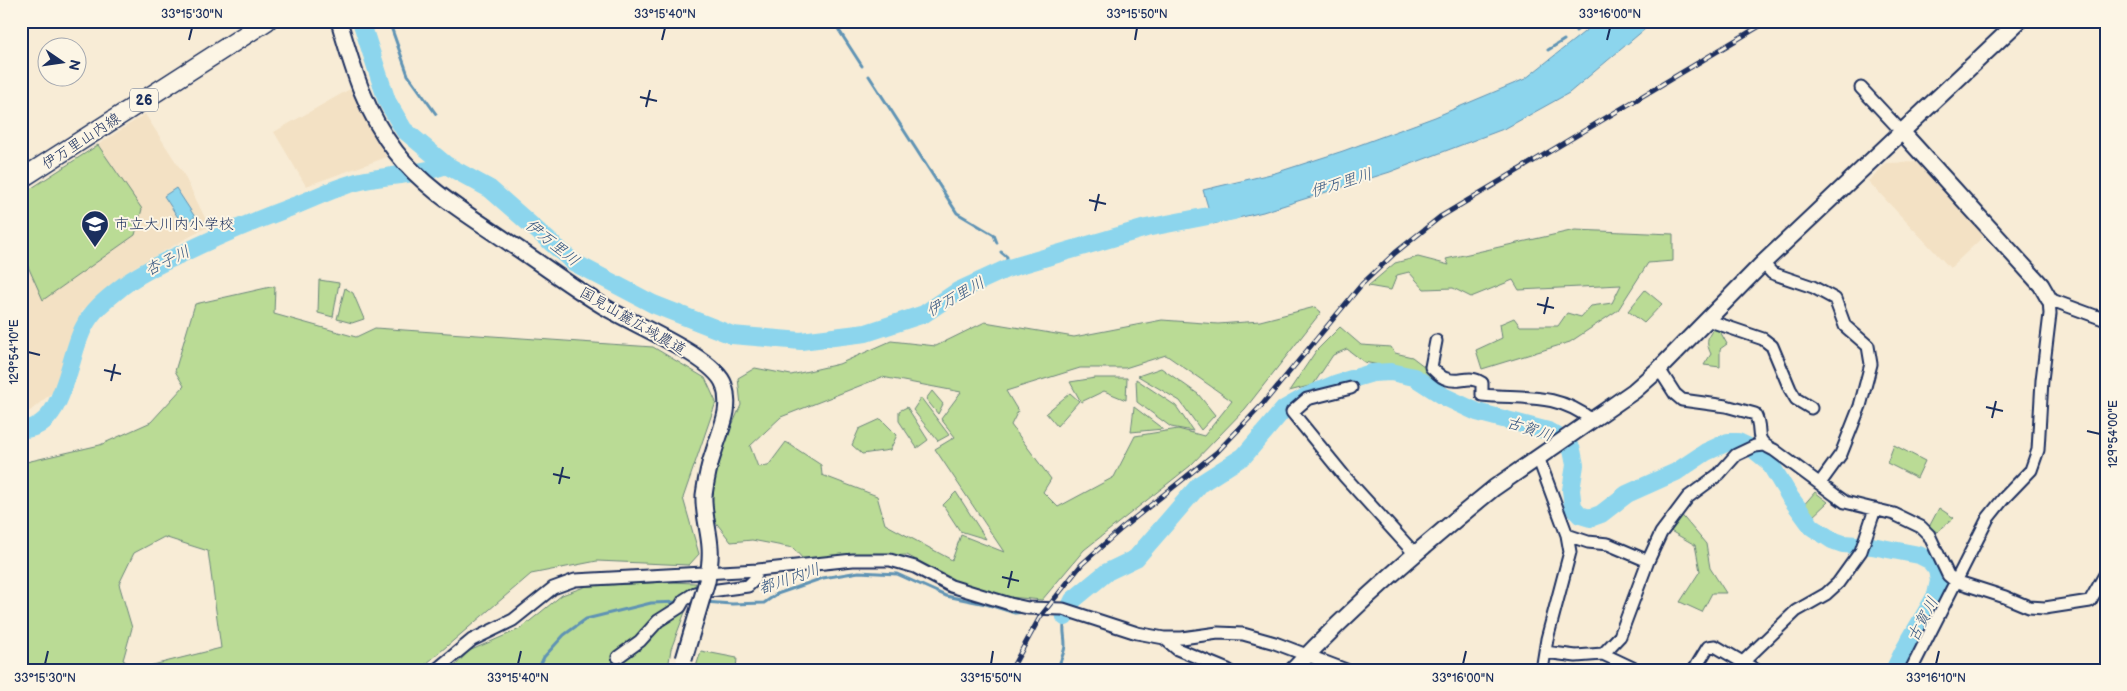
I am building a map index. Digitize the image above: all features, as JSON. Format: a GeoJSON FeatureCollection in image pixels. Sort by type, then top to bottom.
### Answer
{"type":"FeatureCollection","features":[{"type":"Feature","properties":{"kind":"main road","name":"伊万里山内線"},"geometry":{"type":"LineString","coordinates":[[21,179],[267,21]]}},
{"type":"Feature","properties":{"kind":"street","name":"国見山麓広域農道"},"geometry":{"type":"LineString","coordinates":[[339,21],[357,82],[374,118],[396,152],[436,192],[606,308],[687,351],[715,371],[724,383],[727,400],[726,415],[714,450],[704,496],[710,548],[708,576],[683,664]]}},
{"type":"Feature","properties":{"kind":"street"},"geometry":{"type":"LineString","coordinates":[[1293,670],[1330,631],[1415,554],[1494,488],[1634,391],[1660,369],[1762,263],[2019,21]]}},
{"type":"Feature","properties":{"kind":"street"},"geometry":{"type":"LineString","coordinates":[[1861,88],[2041,286],[2049,299],[2050,314],[2042,380],[2040,438],[2036,459],[2022,481],[2004,498],[1988,518],[1911,670]]}},
{"type":"Feature","properties":{"kind":"street"},"geometry":{"type":"LineString","coordinates":[[1762,263],[1772,273],[1813,287],[1835,299],[1845,326],[1868,346],[1871,364],[1860,406],[1841,454],[1820,483]]}},
{"type":"Feature","properties":{"kind":"street"},"geometry":{"type":"LineString","coordinates":[[2049,299],[2106,320]]}},
{"type":"Feature","properties":{"kind":"street"},"geometry":{"type":"LineString","coordinates":[[1707,320],[1763,339],[1772,346],[1796,399],[1811,408]]}},
{"type":"Feature","properties":{"kind":"street"},"geometry":{"type":"LineString","coordinates":[[1436,341],[1431,367],[1445,379],[1474,378],[1482,383],[1482,395],[1547,399],[1580,410],[1592,420]]}},
{"type":"Feature","properties":{"kind":"street"},"geometry":{"type":"LineString","coordinates":[[1660,369],[1675,394],[1682,400],[1726,406],[1755,414],[1759,438],[1755,448]]}},
{"type":"Feature","properties":{"kind":"street"},"geometry":{"type":"LineString","coordinates":[[1351,388],[1307,399],[1292,412],[1345,477],[1415,554]]}},
{"type":"Feature","properties":{"kind":"street"},"geometry":{"type":"LineString","coordinates":[[1603,654],[1620,636],[1648,561],[1661,533],[1688,497],[1719,474],[1736,455],[1755,448],[1774,450],[1845,502],[1894,514],[1921,528],[1929,535],[1948,575],[1955,581],[2005,597],[2018,604],[2045,608],[2090,601],[2106,573]]}},
{"type":"Feature","properties":{"kind":"street"},"geometry":{"type":"LineString","coordinates":[[1542,454],[1567,535],[1570,552],[1542,670]]}},
{"type":"Feature","properties":{"kind":"street"},"geometry":{"type":"LineString","coordinates":[[1743,662],[1796,611],[1826,594],[1838,583],[1863,546],[1875,509]]}},
{"type":"Feature","properties":{"kind":"street"},"geometry":{"type":"LineString","coordinates":[[1567,535],[1588,542],[1608,544],[1648,561]]}},
{"type":"Feature","properties":{"kind":"street"},"geometry":{"type":"LineString","coordinates":[[436,670],[472,640],[513,620],[553,588],[575,580],[708,576],[853,560],[890,560],[915,567],[951,586],[1010,604],[1028,608],[1042,607],[1067,610],[1137,633],[1164,638],[1182,638],[1218,633],[1243,634],[1276,643],[1346,670]]}},
{"type":"Feature","properties":{"kind":"street"},"geometry":{"type":"LineString","coordinates":[[618,657],[640,641],[658,621],[695,593],[748,586],[754,580],[758,570]]}},
{"type":"Feature","properties":{"kind":"street"},"geometry":{"type":"LineString","coordinates":[[1164,638],[1177,649],[1228,670]]}},
{"type":"Feature","properties":{"kind":"street"},"geometry":{"type":"LineString","coordinates":[[1694,670],[1708,647],[1714,646],[1756,670]]}},
{"type":"Feature","properties":{"kind":"street"},"geometry":{"type":"LineString","coordinates":[[1545,652],[1576,656],[1603,654],[1637,670]]}},
{"type":"Feature","properties":{"kind":"shaded area"},"geometry":{"type":"Polygon","coordinates":[[[350,89],[387,157],[306,186],[274,132],[350,89]]]}},
{"type":"Feature","properties":{"kind":"shaded area","name":"市立大川内小学校"},"geometry":{"type":"Polygon","coordinates":[[[145,114],[183,173],[209,226],[130,270],[82,311],[53,392],[30,411],[21,410],[21,195],[145,114]]]}},
{"type":"Feature","properties":{"kind":"shaded area"},"geometry":{"type":"Polygon","coordinates":[[[1918,162],[1986,234],[1950,268],[1868,181],[1887,163],[1918,162]]]}},
{"type":"Feature","properties":{"kind":"green space"},"geometry":{"type":"Polygon","coordinates":[[[98,145],[142,209],[135,235],[43,300],[21,251],[21,195],[98,145]]]}},
{"type":"Feature","properties":{"kind":"green space"},"geometry":{"type":"Polygon","coordinates":[[[1575,230],[1673,234],[1673,261],[1648,263],[1618,310],[1570,342],[1482,369],[1476,350],[1502,338],[1500,324],[1514,318],[1520,326],[1558,326],[1567,313],[1581,317],[1591,306],[1612,303],[1621,285],[1519,290],[1513,280],[1471,297],[1453,288],[1424,289],[1409,272],[1397,275],[1391,290],[1368,286],[1395,263],[1418,257],[1449,265],[1446,259],[1575,230]]]}},
{"type":"Feature","properties":{"kind":"green space"},"geometry":{"type":"Polygon","coordinates":[[[319,280],[339,283],[333,317],[318,313],[319,280]]]}},
{"type":"Feature","properties":{"kind":"green space"},"geometry":{"type":"Polygon","coordinates":[[[275,286],[274,314],[356,337],[375,328],[653,347],[705,378],[716,402],[683,498],[699,554],[689,565],[597,561],[531,574],[419,670],[21,670],[22,463],[100,445],[151,422],[184,386],[175,371],[195,304],[275,286]],[[164,537],[134,553],[119,584],[132,628],[123,660],[137,669],[221,648],[208,551],[164,537]]]}},
{"type":"Feature","properties":{"kind":"green space"},"geometry":{"type":"Polygon","coordinates":[[[345,288],[353,293],[364,319],[352,323],[337,319],[345,288]]]}},
{"type":"Feature","properties":{"kind":"green space"},"geometry":{"type":"Polygon","coordinates":[[[1645,290],[1662,304],[1644,323],[1628,311],[1645,290]]]}},
{"type":"Feature","properties":{"kind":"green space"},"geometry":{"type":"Polygon","coordinates":[[[1315,307],[1321,312],[1245,409],[1190,466],[1084,550],[1042,600],[1009,597],[953,580],[907,555],[804,560],[793,548],[752,540],[731,542],[711,516],[716,462],[741,405],[738,378],[755,368],[791,375],[839,364],[891,341],[936,346],[985,322],[1074,337],[1162,320],[1218,324],[1260,321],[1315,307]],[[1166,355],[1125,368],[1080,368],[1006,391],[1018,411],[1011,425],[1051,479],[1043,492],[1058,507],[1114,477],[1135,436],[1178,429],[1204,436],[1232,401],[1166,355]],[[882,377],[781,417],[750,446],[758,467],[768,466],[786,442],[821,465],[822,475],[877,496],[885,524],[952,560],[961,535],[1004,552],[935,449],[955,437],[941,419],[961,392],[882,377]]]}},
{"type":"Feature","properties":{"kind":"green space"},"geometry":{"type":"Polygon","coordinates":[[[1717,326],[1727,344],[1720,349],[1720,367],[1704,365],[1711,354],[1708,339],[1711,332],[1717,326]]]}},
{"type":"Feature","properties":{"kind":"green space"},"geometry":{"type":"Polygon","coordinates":[[[1340,327],[1361,345],[1391,347],[1395,353],[1412,357],[1446,383],[1435,386],[1410,371],[1364,362],[1347,349],[1333,355],[1313,385],[1289,391],[1316,351],[1340,327]]]}},
{"type":"Feature","properties":{"kind":"green space"},"geometry":{"type":"Polygon","coordinates":[[[1161,368],[1198,394],[1215,415],[1201,430],[1180,401],[1138,376],[1161,368]]]}},
{"type":"Feature","properties":{"kind":"green space"},"geometry":{"type":"Polygon","coordinates":[[[1095,378],[1127,378],[1126,400],[1104,391],[1081,402],[1070,382],[1095,378]]]}},
{"type":"Feature","properties":{"kind":"green space"},"geometry":{"type":"Polygon","coordinates":[[[1136,379],[1176,406],[1193,431],[1171,427],[1137,402],[1136,379]]]}},
{"type":"Feature","properties":{"kind":"green space"},"geometry":{"type":"Polygon","coordinates":[[[932,391],[943,404],[938,414],[926,399],[932,391]]]}},
{"type":"Feature","properties":{"kind":"green space"},"geometry":{"type":"Polygon","coordinates":[[[1070,393],[1079,401],[1057,426],[1046,413],[1070,393]]]}},
{"type":"Feature","properties":{"kind":"green space"},"geometry":{"type":"Polygon","coordinates":[[[921,398],[949,435],[938,441],[913,410],[921,398]]]}},
{"type":"Feature","properties":{"kind":"green space"},"geometry":{"type":"Polygon","coordinates":[[[907,407],[928,440],[917,448],[899,421],[899,411],[907,407]]]}},
{"type":"Feature","properties":{"kind":"green space"},"geometry":{"type":"Polygon","coordinates":[[[1134,407],[1163,429],[1131,432],[1134,407]]]}},
{"type":"Feature","properties":{"kind":"green space"},"geometry":{"type":"Polygon","coordinates":[[[881,419],[897,435],[890,450],[862,454],[852,445],[859,429],[881,419]]]}},
{"type":"Feature","properties":{"kind":"green space"},"geometry":{"type":"Polygon","coordinates":[[[1894,445],[1925,461],[1917,478],[1887,463],[1894,445]]]}},
{"type":"Feature","properties":{"kind":"green space"},"geometry":{"type":"Polygon","coordinates":[[[956,492],[986,539],[960,531],[943,505],[956,492]]]}},
{"type":"Feature","properties":{"kind":"green space"},"geometry":{"type":"Polygon","coordinates":[[[1815,492],[1828,502],[1811,518],[1802,507],[1815,492]]]}},
{"type":"Feature","properties":{"kind":"green space"},"geometry":{"type":"Polygon","coordinates":[[[1939,508],[1954,518],[1937,532],[1929,527],[1939,508]]]}},
{"type":"Feature","properties":{"kind":"green space"},"geometry":{"type":"Polygon","coordinates":[[[1679,512],[1706,544],[1710,568],[1726,593],[1712,593],[1702,612],[1680,602],[1700,571],[1695,545],[1667,529],[1679,512]]]}},
{"type":"Feature","properties":{"kind":"green space"},"geometry":{"type":"Polygon","coordinates":[[[668,582],[696,583],[671,649],[666,670],[451,670],[469,651],[520,629],[562,595],[587,586],[668,582]]]}},
{"type":"Feature","properties":{"kind":"green space"},"geometry":{"type":"Polygon","coordinates":[[[701,651],[737,658],[736,670],[695,670],[701,651]]]}},
{"type":"Feature","properties":{"kind":"water"},"geometry":{"type":"Polygon","coordinates":[[[1598,21],[1652,21],[1569,93],[1506,128],[1390,172],[1263,212],[1213,224],[1203,190],[1275,173],[1343,151],[1435,117],[1525,79],[1598,21]]]}},
{"type":"Feature","properties":{"kind":"water"},"geometry":{"type":"Polygon","coordinates":[[[176,188],[195,217],[183,225],[164,196],[176,188]]]}},
{"type":"Feature","properties":{"kind":"waterway","name":"伊万里川"},"geometry":{"type":"LineString","coordinates":[[361,21],[387,101],[404,130],[446,165],[490,189],[573,262],[653,304],[732,335],[801,341],[866,333],[924,314],[958,291],[1006,269],[1146,228],[1234,211]]}},
{"type":"Feature","properties":{"kind":"waterway"},"geometry":{"type":"LineString","coordinates":[[389,21],[408,75],[436,114]]}},
{"type":"Feature","properties":{"kind":"waterway"},"geometry":{"type":"LineString","coordinates":[[833,21],[862,66]]}},
{"type":"Feature","properties":{"kind":"waterway"},"geometry":{"type":"LineString","coordinates":[[1576,31],[1587,21]]}},
{"type":"Feature","properties":{"kind":"waterway"},"geometry":{"type":"LineString","coordinates":[[1548,50],[1564,40]]}},
{"type":"Feature","properties":{"kind":"waterway"},"geometry":{"type":"LineString","coordinates":[[869,76],[957,213],[994,235],[997,243]]}},
{"type":"Feature","properties":{"kind":"waterway","name":"杏子川"},"geometry":{"type":"LineString","coordinates":[[21,429],[36,426],[47,418],[56,405],[63,389],[87,321],[106,300],[136,277],[164,262],[264,217],[344,186],[361,181],[425,171],[446,165]]}},
{"type":"Feature","properties":{"kind":"waterway"},"geometry":{"type":"LineString","coordinates":[[1001,252],[1007,257],[1006,269]]}},
{"type":"Feature","properties":{"kind":"waterway","name":"古賀川"},"geometry":{"type":"LineString","coordinates":[[1065,617],[1073,600],[1107,572],[1136,558],[1200,484],[1244,456],[1284,409],[1305,397],[1335,384],[1372,373],[1391,372],[1414,377],[1445,397],[1477,412],[1548,431],[1564,440],[1572,450],[1575,465],[1571,490],[1573,507],[1580,515],[1590,518],[1601,514],[1627,494],[1676,472],[1706,452],[1728,442],[1738,442],[1753,449],[1769,462],[1790,497],[1812,527],[1832,540],[1843,544],[1872,546],[1919,555],[1929,560],[1937,570],[1939,581],[1936,595],[1894,670]]}},
{"type":"Feature","properties":{"kind":"waterway","name":"都川内川"},"geometry":{"type":"LineString","coordinates":[[704,602],[732,604],[764,603],[777,594],[823,578],[859,572],[897,574],[946,596],[986,604],[1015,613],[1025,612]]}},
{"type":"Feature","properties":{"kind":"waterway","name":"都川内川"},"geometry":{"type":"LineString","coordinates":[[538,670],[544,657],[564,635],[586,619],[651,603],[681,602]]}},
{"type":"Feature","properties":{"kind":"waterway","name":"古賀川"},"geometry":{"type":"LineString","coordinates":[[1051,614],[1065,617],[1065,646],[1057,670]]}},
{"type":"Feature","properties":{"kind":"railway"},"geometry":{"type":"LineString","coordinates":[[1011,670],[1040,617],[1082,564],[1121,529],[1217,452],[1262,405],[1362,284],[1395,253],[1440,217],[1768,21]]}},
{"type":"Feature","properties":{"kind":"place","name":"市立大川内小学校"},"geometry":{"type":"Point","coordinates":[95,248]}}]}
